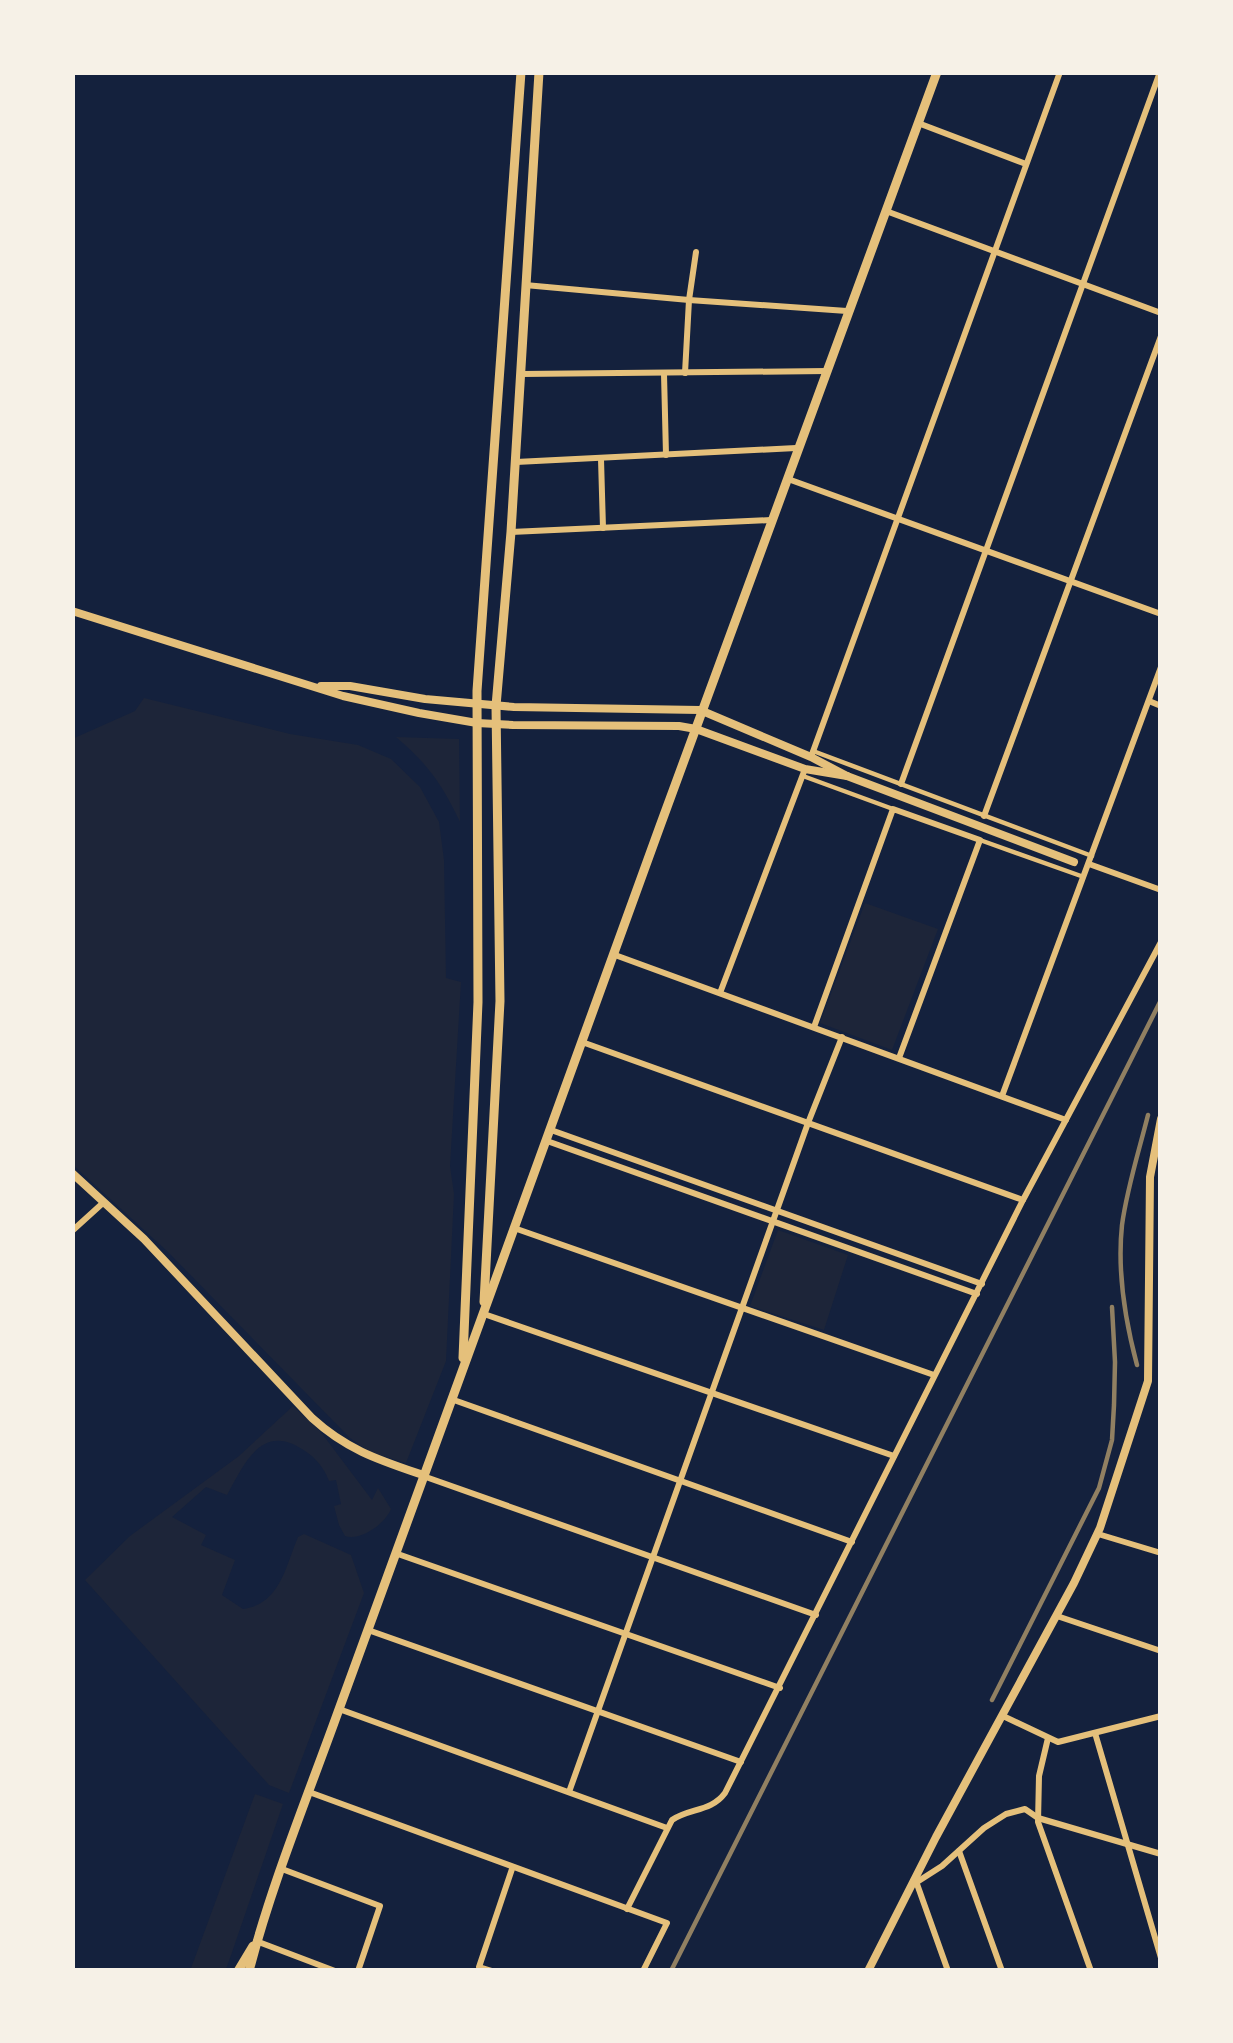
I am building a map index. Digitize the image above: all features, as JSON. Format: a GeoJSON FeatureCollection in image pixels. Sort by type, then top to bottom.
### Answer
{"type":"FeatureCollection","features":[{"type":"Feature","properties":{"kind":"main road"},"geometry":{"type":"LineString","coordinates":[[463,1370],[478,1002],[477,705],[520,72]]}},
{"type":"Feature","properties":{"kind":"main road"},"geometry":{"type":"LineString","coordinates":[[483,1314],[500,1001],[495,724],[539,72]]}},
{"type":"Feature","properties":{"kind":"main road"},"geometry":{"type":"LineString","coordinates":[[249,1971],[309,1792],[700,710],[937,72]]}},
{"type":"Feature","properties":{"kind":"main road"},"geometry":{"type":"LineString","coordinates":[[238,1971],[256,1942]]}},
{"type":"Feature","properties":{"kind":"street"},"geometry":{"type":"LineString","coordinates":[[812,754],[1059,75],[1046,72]]}},
{"type":"Feature","properties":{"kind":"street"},"geometry":{"type":"LineString","coordinates":[[901,784],[1160,72]]}},
{"type":"Feature","properties":{"kind":"street"},"geometry":{"type":"LineString","coordinates":[[918,123],[1026,164]]}},
{"type":"Feature","properties":{"kind":"street"},"geometry":{"type":"LineString","coordinates":[[886,211],[1161,313]]}},
{"type":"Feature","properties":{"kind":"street"},"geometry":{"type":"LineString","coordinates":[[685,373],[696,252]]}},
{"type":"Feature","properties":{"kind":"street"},"geometry":{"type":"LineString","coordinates":[[524,285],[850,311]]}},
{"type":"Feature","properties":{"kind":"street"},"geometry":{"type":"LineString","coordinates":[[985,816],[1161,336]]}},
{"type":"Feature","properties":{"kind":"street"},"geometry":{"type":"LineString","coordinates":[[519,374],[828,370]]}},
{"type":"Feature","properties":{"kind":"street"},"geometry":{"type":"LineString","coordinates":[[664,374],[666,454]]}},
{"type":"Feature","properties":{"kind":"street"},"geometry":{"type":"LineString","coordinates":[[514,462],[800,448]]}},
{"type":"Feature","properties":{"kind":"street"},"geometry":{"type":"LineString","coordinates":[[601,458],[603,528]]}},
{"type":"Feature","properties":{"kind":"street"},"geometry":{"type":"LineString","coordinates":[[788,479],[1161,614]]}},
{"type":"Feature","properties":{"kind":"street"},"geometry":{"type":"LineString","coordinates":[[511,532],[772,520]]}},
{"type":"Feature","properties":{"kind":"street"},"geometry":{"type":"LineString","coordinates":[[72,611],[343,696],[477,722],[695,729],[893,809],[1084,878]]}},
{"type":"Feature","properties":{"kind":"street"},"geometry":{"type":"LineString","coordinates":[[1002,1096],[1161,667]]}},
{"type":"Feature","properties":{"kind":"street"},"geometry":{"type":"LineString","coordinates":[[319,686],[350,686],[477,705],[700,710],[985,816],[1161,890]]}},
{"type":"Feature","properties":{"kind":"street"},"geometry":{"type":"LineString","coordinates":[[1149,701],[1161,706]]}},
{"type":"Feature","properties":{"kind":"street"},"geometry":{"type":"LineString","coordinates":[[812,754],[847,776],[1074,862]]}},
{"type":"Feature","properties":{"kind":"street"},"geometry":{"type":"LineString","coordinates":[[804,773],[847,776]]}},
{"type":"Feature","properties":{"kind":"street"},"geometry":{"type":"LineString","coordinates":[[720,993],[804,773]]}},
{"type":"Feature","properties":{"kind":"street"},"geometry":{"type":"LineString","coordinates":[[814,1028],[893,809]]}},
{"type":"Feature","properties":{"kind":"street"},"geometry":{"type":"LineString","coordinates":[[899,1058],[980,840]]}},
{"type":"Feature","properties":{"kind":"street"},"geometry":{"type":"LineString","coordinates":[[627,1909],[677,1816],[720,1800],[1023,1200],[1161,943]]}},
{"type":"Feature","properties":{"kind":"street"},"geometry":{"type":"LineString","coordinates":[[615,955],[1066,1120]]}},
{"type":"Feature","properties":{"kind":"street"},"geometry":{"type":"LineString","coordinates":[[569,1792],[842,1037]]}},
{"type":"Feature","properties":{"kind":"street"},"geometry":{"type":"LineString","coordinates":[[583,1042],[1023,1200]]}},
{"type":"Feature","properties":{"kind":"street"},"geometry":{"type":"LineString","coordinates":[[868,1971],[1098,1534],[1148,1381],[1149,1187],[1161,1119]]}},
{"type":"Feature","properties":{"kind":"street"},"geometry":{"type":"LineString","coordinates":[[549,1135],[982,1284]]}},
{"type":"Feature","properties":{"kind":"street"},"geometry":{"type":"LineString","coordinates":[[549,1135],[976,1294]]}},
{"type":"Feature","properties":{"kind":"street"},"geometry":{"type":"LineString","coordinates":[[72,1173],[145,1239],[334,1438],[423,1475],[816,1615]]}},
{"type":"Feature","properties":{"kind":"street"},"geometry":{"type":"LineString","coordinates":[[72,1231],[104,1202]]}},
{"type":"Feature","properties":{"kind":"street"},"geometry":{"type":"LineString","coordinates":[[514,1228],[934,1375]]}},
{"type":"Feature","properties":{"kind":"street"},"geometry":{"type":"LineString","coordinates":[[483,1314],[894,1456]]}},
{"type":"Feature","properties":{"kind":"street"},"geometry":{"type":"LineString","coordinates":[[451,1399],[852,1542]]}},
{"type":"Feature","properties":{"kind":"street"},"geometry":{"type":"LineString","coordinates":[[1098,1534],[1161,1553]]}},
{"type":"Feature","properties":{"kind":"street"},"geometry":{"type":"LineString","coordinates":[[395,1553],[780,1688]]}},
{"type":"Feature","properties":{"kind":"street"},"geometry":{"type":"LineString","coordinates":[[1057,1616],[1161,1651]]}},
{"type":"Feature","properties":{"kind":"street"},"geometry":{"type":"LineString","coordinates":[[368,1630],[741,1762]]}},
{"type":"Feature","properties":{"kind":"street"},"geometry":{"type":"LineString","coordinates":[[339,1709],[667,1828]]}},
{"type":"Feature","properties":{"kind":"street"},"geometry":{"type":"LineString","coordinates":[[1004,1716],[1064,1741],[1161,1716]]}},
{"type":"Feature","properties":{"kind":"street"},"geometry":{"type":"LineString","coordinates":[[1095,1732],[1161,1958]]}},
{"type":"Feature","properties":{"kind":"street"},"geometry":{"type":"LineString","coordinates":[[1048,1738],[1039,1776],[1038,1818],[1091,1971]]}},
{"type":"Feature","properties":{"kind":"street"},"geometry":{"type":"LineString","coordinates":[[309,1792],[667,1923],[643,1971]]}},
{"type":"Feature","properties":{"kind":"street"},"geometry":{"type":"LineString","coordinates":[[915,1882],[984,1828],[1009,1812],[1026,1809],[1038,1818],[1161,1854]]}},
{"type":"Feature","properties":{"kind":"street"},"geometry":{"type":"LineString","coordinates":[[959,1851],[1002,1971]]}},
{"type":"Feature","properties":{"kind":"street"},"geometry":{"type":"LineString","coordinates":[[491,1971],[479,1967],[513,1867]]}},
{"type":"Feature","properties":{"kind":"street"},"geometry":{"type":"LineString","coordinates":[[282,1869],[380,1906],[358,1971]]}},
{"type":"Feature","properties":{"kind":"street"},"geometry":{"type":"LineString","coordinates":[[915,1882],[948,1971]]}},
{"type":"Feature","properties":{"kind":"street"},"geometry":{"type":"LineString","coordinates":[[256,1942],[335,1971]]}},
{"type":"Feature","properties":{"kind":"shaded area"},"geometry":{"type":"Polygon","coordinates":[[[144,698],[290,734],[358,745],[391,759],[420,787],[439,822],[446,978],[461,982],[450,1166],[454,1194],[446,1361],[406,1463],[370,1452],[350,1438],[167,1251],[72,1164],[72,739],[135,711],[144,698]]]}},
{"type":"Feature","properties":{"kind":"shaded area"},"geometry":{"type":"Polygon","coordinates":[[[396,737],[459,739],[460,822],[433,775],[396,737]]]}},
{"type":"Feature","properties":{"kind":"shaded area"},"geometry":{"type":"Polygon","coordinates":[[[865,903],[938,929],[892,1050],[820,1023],[865,903]]]}},
{"type":"Feature","properties":{"kind":"shaded area"},"geometry":{"type":"Polygon","coordinates":[[[778,1230],[848,1255],[824,1330],[750,1306],[778,1230]]]}},
{"type":"Feature","properties":{"kind":"shaded area"},"geometry":{"type":"Polygon","coordinates":[[[293,1406],[320,1431],[372,1500],[378,1488],[391,1509],[378,1525],[365,1534],[345,1536],[334,1506],[341,1504],[336,1480],[329,1481],[305,1451],[277,1441],[266,1443],[248,1459],[227,1495],[206,1487],[172,1517],[206,1535],[201,1545],[235,1560],[222,1595],[243,1609],[273,1592],[298,1537],[304,1534],[351,1555],[364,1593],[289,1793],[269,1785],[85,1580],[130,1536],[239,1456],[293,1406]]]}},
{"type":"Feature","properties":{"kind":"shaded area"},"geometry":{"type":"Polygon","coordinates":[[[255,1794],[283,1804],[229,1961],[225,1971],[190,1971],[255,1794]]]}},
{"type":"Feature","properties":{"kind":"railway"},"geometry":{"type":"LineString","coordinates":[[671,1971],[1161,1000]]}},
{"type":"Feature","properties":{"kind":"railway"},"geometry":{"type":"LineString","coordinates":[[1137,1365],[1123,1296],[1121,1243],[1127,1197],[1148,1115]]}},
{"type":"Feature","properties":{"kind":"railway"},"geometry":{"type":"LineString","coordinates":[[992,1700],[1099,1488],[1112,1440],[1112,1307]]}}]}
